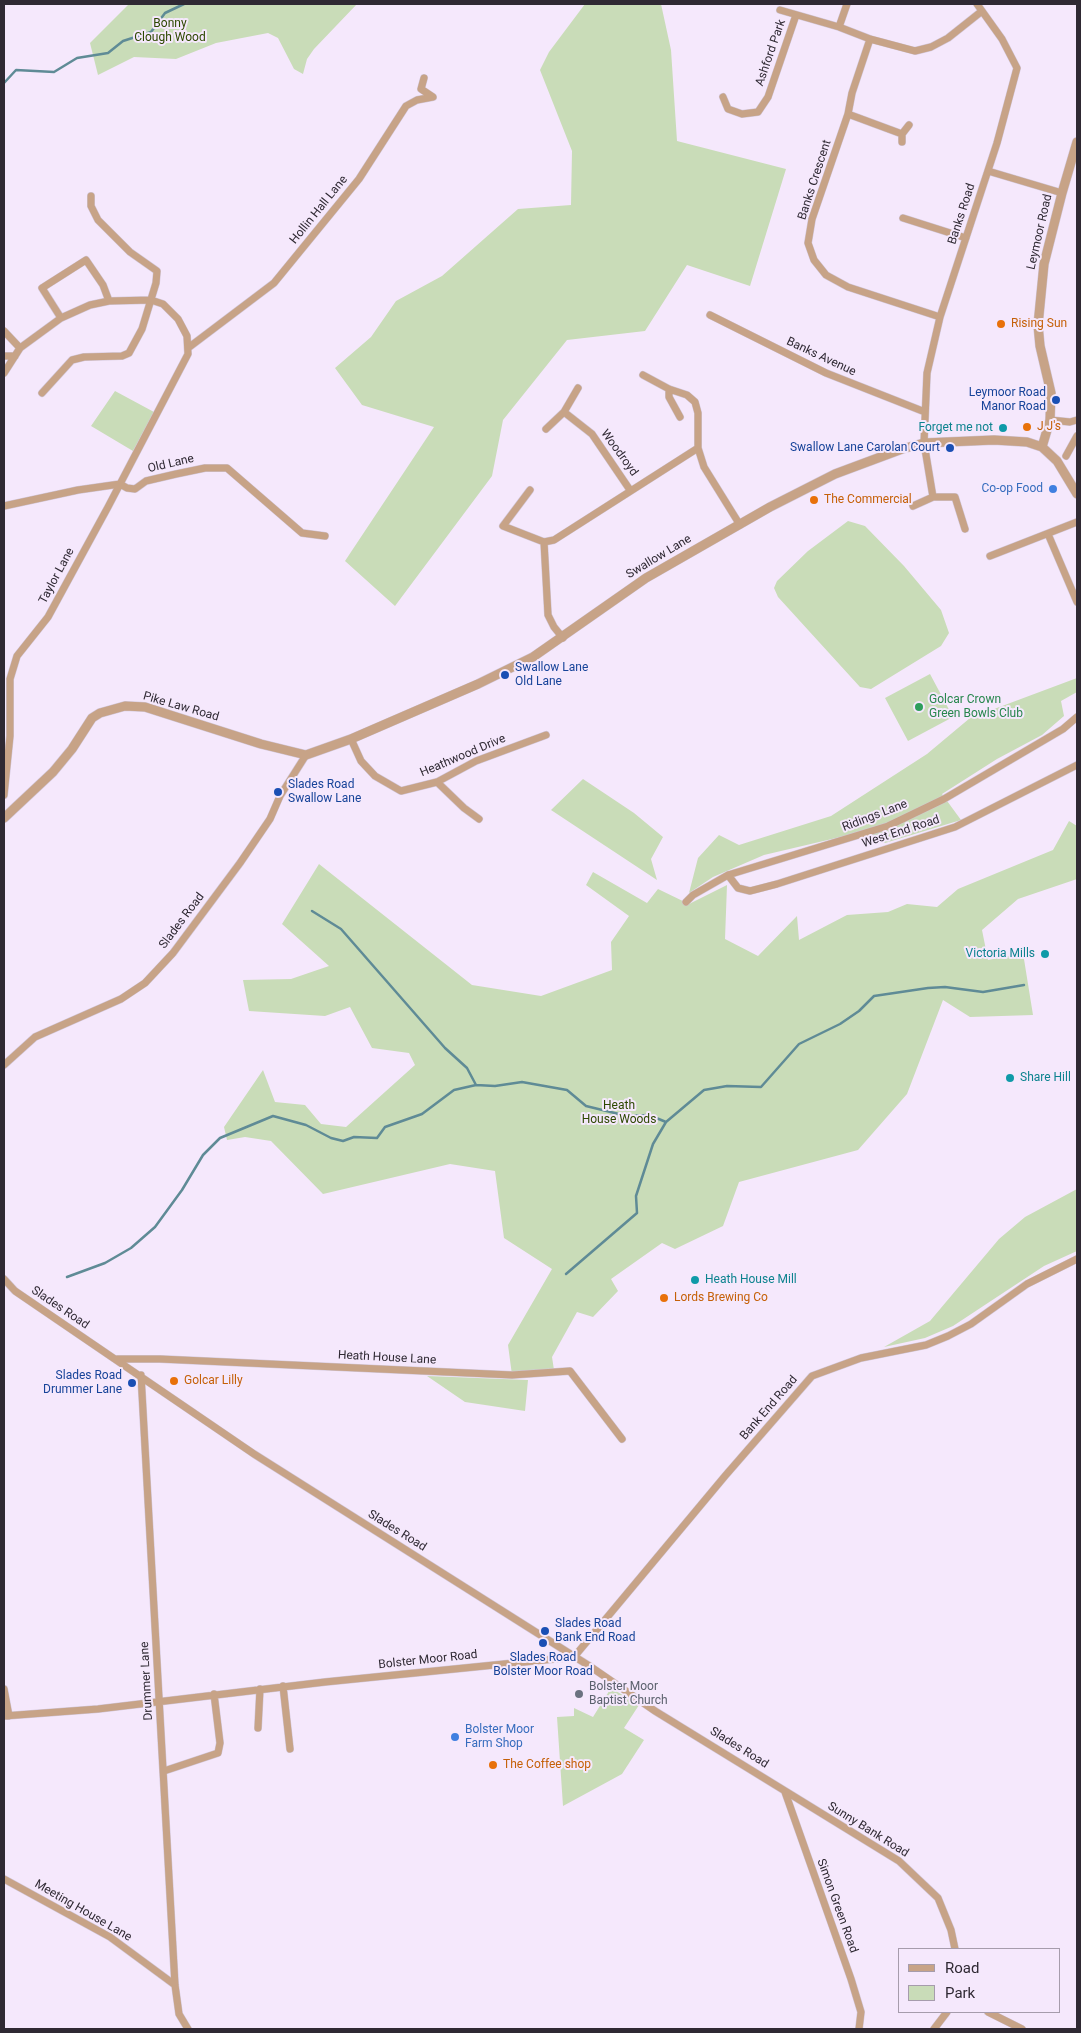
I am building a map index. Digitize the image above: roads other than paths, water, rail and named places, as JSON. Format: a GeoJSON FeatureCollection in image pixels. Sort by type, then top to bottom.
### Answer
{"type":"FeatureCollection","features":[{"type":"Feature","properties":{"kind":"street"},"geometry":{"type":"LineString","coordinates":[[839,27],[847,4]]}},
{"type":"Feature","properties":{"kind":"street","name":"Banks Road"},"geometry":{"type":"LineString","coordinates":[[934,497],[924,444],[927,373],[940,317],[988,171],[1017,68],[1002,39],[977,4]]}},
{"type":"Feature","properties":{"kind":"street","name":"Ashford Park"},"geometry":{"type":"LineString","coordinates":[[780,10],[839,27],[870,40]]}},
{"type":"Feature","properties":{"kind":"street"},"geometry":{"type":"LineString","coordinates":[[870,40],[914,51],[931,47],[948,38],[982,10]]}},
{"type":"Feature","properties":{"kind":"street","name":"Ashford Park"},"geometry":{"type":"LineString","coordinates":[[723,97],[728,109],[742,114],[758,112],[768,96],[796,15]]}},
{"type":"Feature","properties":{"kind":"street","name":"Banks Crescent"},"geometry":{"type":"LineString","coordinates":[[870,40],[852,93],[848,114],[812,219],[808,243],[814,260],[826,275],[848,287],[940,317]]}},
{"type":"Feature","properties":{"kind":"street","name":"Hollin Hall Lane"},"geometry":{"type":"LineString","coordinates":[[188,348],[274,283],[359,179],[406,106],[417,100],[433,97],[420,89],[424,78]]}},
{"type":"Feature","properties":{"kind":"street"},"geometry":{"type":"LineString","coordinates":[[848,114],[902,138],[909,125]]}},
{"type":"Feature","properties":{"kind":"street","name":"Leymoor Road"},"geometry":{"type":"LineString","coordinates":[[1042,447],[1050,420],[1051,393],[1038,325],[1044,264],[1077,142]]}},
{"type":"Feature","properties":{"kind":"street"},"geometry":{"type":"LineString","coordinates":[[988,171],[1062,193]]}},
{"type":"Feature","properties":{"kind":"street"},"geometry":{"type":"LineString","coordinates":[[42,393],[72,360],[84,357],[122,356],[129,352],[142,330],[151,300],[157,271],[108,232],[94,213],[91,206],[91,196]]}},
{"type":"Feature","properties":{"kind":"street"},"geometry":{"type":"LineString","coordinates":[[903,218],[966,238]]}},
{"type":"Feature","properties":{"kind":"street"},"geometry":{"type":"LineString","coordinates":[[61,318],[42,288],[86,260],[103,285],[109,301]]}},
{"type":"Feature","properties":{"kind":"street"},"geometry":{"type":"LineString","coordinates":[[4,373],[20,348],[61,318],[90,305],[109,301],[151,300],[163,304],[178,319],[187,336],[188,348]]}},
{"type":"Feature","properties":{"kind":"street","name":"Banks Avenue"},"geometry":{"type":"LineString","coordinates":[[710,315],[826,373],[925,412]]}},
{"type":"Feature","properties":{"kind":"street"},"geometry":{"type":"LineString","coordinates":[[4,331],[20,348]]}},
{"type":"Feature","properties":{"kind":"street","name":"Taylor Lane"},"geometry":{"type":"LineString","coordinates":[[4,795],[10,736],[10,679],[17,656],[48,616],[188,354],[188,348]]}},
{"type":"Feature","properties":{"kind":"street"},"geometry":{"type":"LineString","coordinates":[[4,356],[15,356]]}},
{"type":"Feature","properties":{"kind":"street"},"geometry":{"type":"LineString","coordinates":[[643,375],[669,389],[687,395],[695,402],[698,413],[698,448],[704,467],[740,525]]}},
{"type":"Feature","properties":{"kind":"street"},"geometry":{"type":"LineString","coordinates":[[546,429],[564,412],[578,388]]}},
{"type":"Feature","properties":{"kind":"street"},"geometry":{"type":"LineString","coordinates":[[669,389],[669,397],[680,417]]}},
{"type":"Feature","properties":{"kind":"street","name":"Woodroyd"},"geometry":{"type":"LineString","coordinates":[[564,412],[592,434],[630,490]]}},
{"type":"Feature","properties":{"kind":"street"},"geometry":{"type":"LineString","coordinates":[[1050,420],[1070,422],[1077,420]]}},
{"type":"Feature","properties":{"kind":"street"},"geometry":{"type":"LineString","coordinates":[[1066,456],[1077,436]]}},
{"type":"Feature","properties":{"kind":"street","name":"Swallow Lane"},"geometry":{"type":"LineString","coordinates":[[306,756],[350,740],[478,684],[533,657],[563,638],[646,578],[770,507],[835,474],[902,449],[924,444],[994,440],[1027,442],[1042,447]]}},
{"type":"Feature","properties":{"kind":"street"},"geometry":{"type":"LineString","coordinates":[[1042,447],[1057,461],[1077,494]]}},
{"type":"Feature","properties":{"kind":"street","name":"Woodroyd"},"geometry":{"type":"LineString","coordinates":[[544,542],[554,540],[698,448]]}},
{"type":"Feature","properties":{"kind":"street","name":"Old Lane"},"geometry":{"type":"LineString","coordinates":[[4,506],[78,490],[120,484],[127,488],[135,489],[146,481],[176,474],[205,468],[227,468],[302,533],[325,536]]}},
{"type":"Feature","properties":{"kind":"street"},"geometry":{"type":"LineString","coordinates":[[530,490],[503,526],[544,542],[548,615],[554,628],[563,638]]}},
{"type":"Feature","properties":{"kind":"street"},"geometry":{"type":"LineString","coordinates":[[912,506],[934,497],[955,497],[965,529]]}},
{"type":"Feature","properties":{"kind":"street"},"geometry":{"type":"LineString","coordinates":[[990,556],[1077,522]]}},
{"type":"Feature","properties":{"kind":"street"},"geometry":{"type":"LineString","coordinates":[[1048,534],[1077,602]]}},
{"type":"Feature","properties":{"kind":"street","name":"Pike Law Road"},"geometry":{"type":"LineString","coordinates":[[4,818],[53,772],[72,749],[92,718],[100,712],[125,706],[145,707],[261,744],[306,756]]}},
{"type":"Feature","properties":{"kind":"street"},"geometry":{"type":"LineString","coordinates":[[1064,730],[1077,718]]}},
{"type":"Feature","properties":{"kind":"street"},"geometry":{"type":"LineString","coordinates":[[1064,730],[1077,726]]}},
{"type":"Feature","properties":{"kind":"street","name":"Ridings Lane"},"geometry":{"type":"LineString","coordinates":[[686,902],[693,895],[728,875],[888,826],[944,799],[1064,730]]}},
{"type":"Feature","properties":{"kind":"street","name":"Heathwood Drive"},"geometry":{"type":"LineString","coordinates":[[350,740],[361,761],[375,776],[401,791],[437,782],[476,761],[546,735]]}},
{"type":"Feature","properties":{"kind":"street","name":"Slades Road"},"geometry":{"type":"LineString","coordinates":[[4,1065],[36,1037],[121,999],[145,983],[173,953],[240,864],[270,819],[280,796],[306,756]]}},
{"type":"Feature","properties":{"kind":"street","name":"West End Road"},"geometry":{"type":"LineString","coordinates":[[728,875],[738,888],[750,891],[777,884],[955,827],[1077,765]]}},
{"type":"Feature","properties":{"kind":"street"},"geometry":{"type":"LineString","coordinates":[[437,782],[458,804],[479,819]]}},
{"type":"Feature","properties":{"kind":"street","name":"Bank End Road"},"geometry":{"type":"LineString","coordinates":[[574,1657],[725,1476],[812,1376],[861,1358],[926,1345],[948,1336],[971,1324],[1027,1284],[1077,1259]]}},
{"type":"Feature","properties":{"kind":"street","name":"Slades Road"},"geometry":{"type":"LineString","coordinates":[[4,1280],[15,1291],[254,1454],[785,1792]]}},
{"type":"Feature","properties":{"kind":"street","name":"Heath House Lane"},"geometry":{"type":"LineString","coordinates":[[116,1359],[512,1376],[570,1371],[622,1439]]}},
{"type":"Feature","properties":{"kind":"street","name":"Drummer Lane"},"geometry":{"type":"LineString","coordinates":[[141,1376],[164,1771],[174,1985],[179,2014],[188,2029]]}},
{"type":"Feature","properties":{"kind":"street","name":"Bolster Moor Road"},"geometry":{"type":"LineString","coordinates":[[4,1690],[7,1716],[98,1709],[284,1686],[574,1657]]}},
{"type":"Feature","properties":{"kind":"street"},"geometry":{"type":"LineString","coordinates":[[284,1686],[290,1749]]}},
{"type":"Feature","properties":{"kind":"street"},"geometry":{"type":"LineString","coordinates":[[258,1728],[260,1689]]}},
{"type":"Feature","properties":{"kind":"street"},"geometry":{"type":"LineString","coordinates":[[164,1771],[218,1753],[220,1743],[214,1694]]}},
{"type":"Feature","properties":{"kind":"street","name":"Sunny Bank Road"},"geometry":{"type":"LineString","coordinates":[[785,1792],[899,1861],[922,1881],[938,1898],[951,1930],[956,1948]]}},
{"type":"Feature","properties":{"kind":"street","name":"Simon Green Road"},"geometry":{"type":"LineString","coordinates":[[785,1792],[852,1979],[862,2012],[859,2029]]}},
{"type":"Feature","properties":{"kind":"street","name":"Meeting House Lane"},"geometry":{"type":"LineString","coordinates":[[4,1879],[110,1937],[174,1985]]}},
{"type":"Feature","properties":{"kind":"street"},"geometry":{"type":"LineString","coordinates":[[934,2029],[946,2013]]}},
{"type":"Feature","properties":{"kind":"street"},"geometry":{"type":"LineString","coordinates":[[990,2013],[1022,2029]]}},
{"type":"Feature","properties":{"kind":"waterway"},"geometry":{"type":"LineString","coordinates":[[4,83],[16,70],[54,72],[77,58],[108,53],[123,41],[151,32],[165,13],[184,4]]}},
{"type":"Feature","properties":{"kind":"waterway"},"geometry":{"type":"LineString","coordinates":[[312,911],[341,929],[445,1048],[467,1068],[476,1085]]}},
{"type":"Feature","properties":{"kind":"waterway"},"geometry":{"type":"LineString","coordinates":[[67,1277],[105,1263],[131,1248],[155,1227],[182,1190],[203,1155],[220,1138],[273,1116],[306,1125],[331,1138],[343,1141],[354,1137],[377,1138],[385,1127],[422,1114],[454,1090],[476,1085],[495,1086],[522,1082],[567,1090],[586,1106],[627,1116],[649,1115],[666,1122],[704,1090],[727,1086],[761,1087],[799,1044],[840,1024],[859,1011],[874,996],[928,988],[945,987],[983,992],[1024,985]]}},
{"type":"Feature","properties":{"kind":"waterway"},"geometry":{"type":"LineString","coordinates":[[566,1274],[637,1213],[636,1196],[653,1144],[666,1122]]}},
{"type":"Feature","properties":{"kind":"place","name":"Rising Sun"},"geometry":{"type":"Point","coordinates":[1001,324]}},
{"type":"Feature","properties":{"kind":"place","name":"Leymoor Road Manor Road"},"geometry":{"type":"Point","coordinates":[1056,400]}},
{"type":"Feature","properties":{"kind":"place","name":"J J's"},"geometry":{"type":"Point","coordinates":[1027,427]}},
{"type":"Feature","properties":{"kind":"place","name":"Forget me not"},"geometry":{"type":"Point","coordinates":[1003,428]}},
{"type":"Feature","properties":{"kind":"place","name":"Swallow Lane Carolan Court"},"geometry":{"type":"Point","coordinates":[950,448]}},
{"type":"Feature","properties":{"kind":"place","name":"Co-op Food"},"geometry":{"type":"Point","coordinates":[1053,489]}},
{"type":"Feature","properties":{"kind":"place","name":"The Commercial"},"geometry":{"type":"Point","coordinates":[814,500]}},
{"type":"Feature","properties":{"kind":"place","name":"Swallow Lane Old Lane"},"geometry":{"type":"Point","coordinates":[505,675]}},
{"type":"Feature","properties":{"kind":"place","name":"Golcar Crown Green Bowls Club"},"geometry":{"type":"Point","coordinates":[919,707]}},
{"type":"Feature","properties":{"kind":"place","name":"Slades Road Swallow Lane"},"geometry":{"type":"Point","coordinates":[278,792]}},
{"type":"Feature","properties":{"kind":"place","name":"Victoria Mills"},"geometry":{"type":"Point","coordinates":[1045,954]}},
{"type":"Feature","properties":{"kind":"place","name":"Share Hill"},"geometry":{"type":"Point","coordinates":[1010,1078]}},
{"type":"Feature","properties":{"kind":"place","name":"Heath House Mill"},"geometry":{"type":"Point","coordinates":[695,1280]}},
{"type":"Feature","properties":{"kind":"place","name":"Lords Brewing Co"},"geometry":{"type":"Point","coordinates":[664,1298]}},
{"type":"Feature","properties":{"kind":"place","name":"Golcar Lilly"},"geometry":{"type":"Point","coordinates":[174,1381]}},
{"type":"Feature","properties":{"kind":"place","name":"Slades Road Drummer Lane"},"geometry":{"type":"Point","coordinates":[132,1383]}},
{"type":"Feature","properties":{"kind":"place","name":"Slades Road Bank End Road"},"geometry":{"type":"Point","coordinates":[545,1631]}},
{"type":"Feature","properties":{"kind":"place","name":"Slades Road Bolster Moor Road"},"geometry":{"type":"Point","coordinates":[543,1643]}},
{"type":"Feature","properties":{"kind":"place","name":"Bolster Moor Baptist Church"},"geometry":{"type":"Point","coordinates":[579,1694]}},
{"type":"Feature","properties":{"kind":"place","name":"Bolster Moor Farm Shop"},"geometry":{"type":"Point","coordinates":[455,1737]}},
{"type":"Feature","properties":{"kind":"place","name":"The Coffee shop"},"geometry":{"type":"Point","coordinates":[493,1765]}},
{"type":"Feature","properties":{"kind":"park label","name":"Bonny Clough Wood"},"geometry":{"type":"Point","coordinates":[170,31]}},
{"type":"Feature","properties":{"kind":"park label","name":"Heath House Woods"},"geometry":{"type":"Point","coordinates":[619,1113]}}]}
